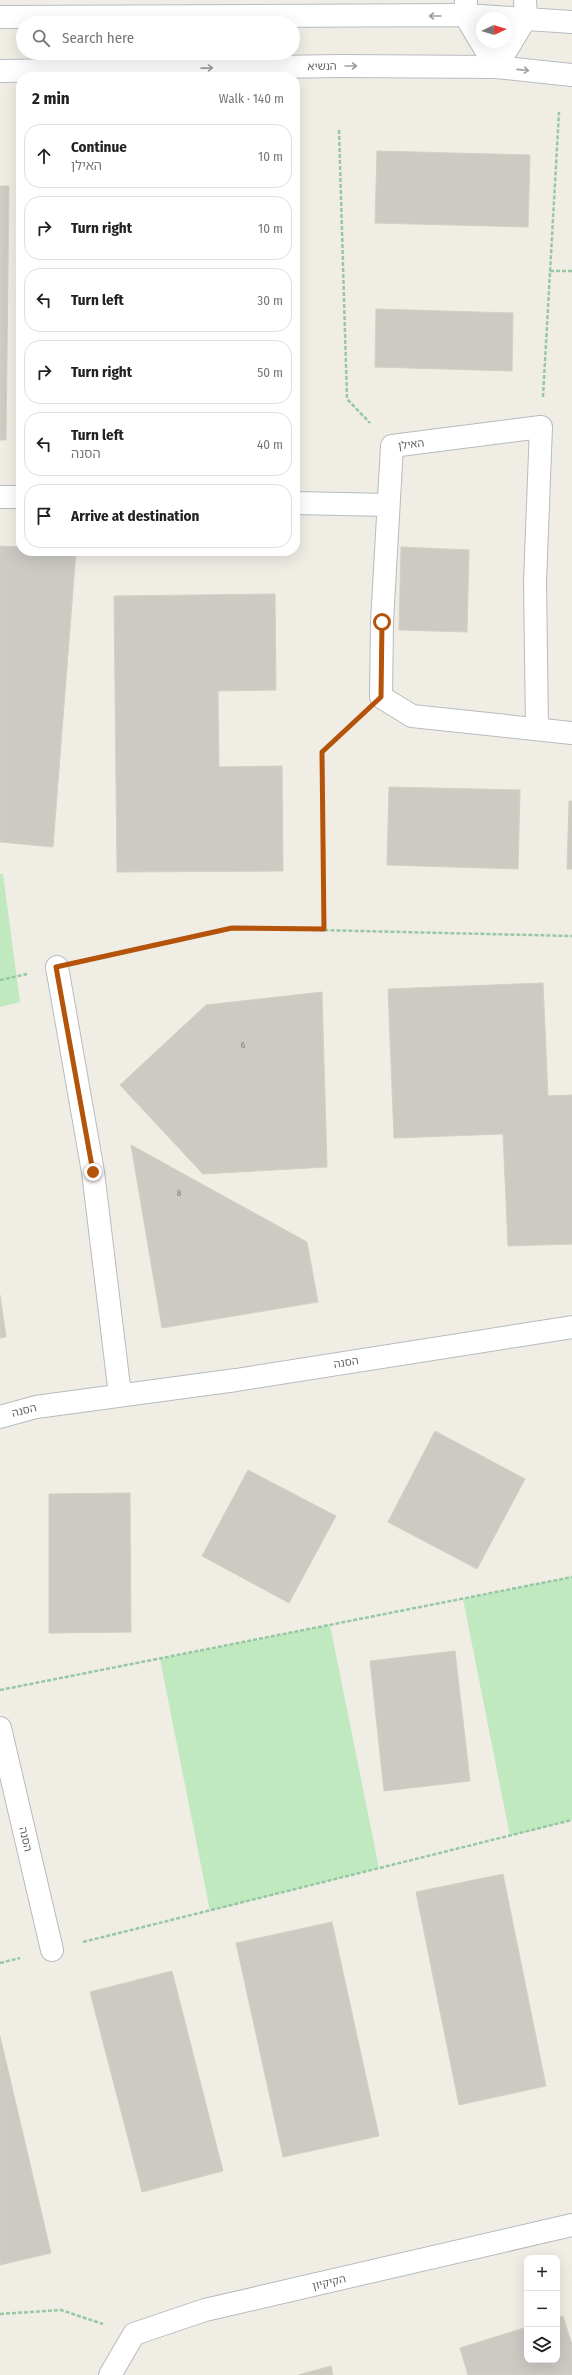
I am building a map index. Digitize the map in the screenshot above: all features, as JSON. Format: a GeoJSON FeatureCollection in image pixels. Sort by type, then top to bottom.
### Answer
{"type":"FeatureCollection","features":[{"type":"Feature","properties":{"kind":"street"},"geometry":{"type":"LineString","coordinates":[[466,8],[496,67]]}},
{"type":"Feature","properties":{"kind":"street"},"geometry":{"type":"LineString","coordinates":[[52,16],[466,8],[525,9],[572,22]]}},
{"type":"Feature","properties":{"kind":"street"},"geometry":{"type":"LineString","coordinates":[[496,67],[525,9]]}},
{"type":"Feature","properties":{"kind":"street"},"geometry":{"type":"LineString","coordinates":[[0,17],[16,17]]}},
{"type":"Feature","properties":{"kind":"street","name":"הנשיא"},"geometry":{"type":"LineString","coordinates":[[0,71],[341,66],[496,67],[572,75]]}},
{"type":"Feature","properties":{"kind":"street"},"geometry":{"type":"LineString","coordinates":[[537,728],[535,582],[541,427]]}},
{"type":"Feature","properties":{"kind":"street","name":"האילן"},"geometry":{"type":"LineString","coordinates":[[381,697],[388,505],[392,446],[541,427]]}},
{"type":"Feature","properties":{"kind":"street"},"geometry":{"type":"LineString","coordinates":[[0,497],[16,497]]}},
{"type":"Feature","properties":{"kind":"street"},"geometry":{"type":"LineString","coordinates":[[300,503],[388,505]]}},
{"type":"Feature","properties":{"kind":"street"},"geometry":{"type":"LineString","coordinates":[[381,697],[412,716],[537,728],[572,733]]}},
{"type":"Feature","properties":{"kind":"street"},"geometry":{"type":"LineString","coordinates":[[56,967],[93,1172],[120,1395]]}},
{"type":"Feature","properties":{"kind":"street","name":"הסנה"},"geometry":{"type":"LineString","coordinates":[[0,1417],[36,1407],[236,1380],[572,1327]]}},
{"type":"Feature","properties":{"kind":"street","name":"הסנה"},"geometry":{"type":"LineString","coordinates":[[0,1728],[52,1950]]}},
{"type":"Feature","properties":{"kind":"street","name":"הקיקיון"},"geometry":{"type":"LineString","coordinates":[[134,2334],[205,2310],[572,2225]]}},
{"type":"Feature","properties":{"kind":"street"},"geometry":{"type":"LineString","coordinates":[[110,2375],[134,2334]]}},
{"type":"Feature","properties":{"kind":"path"},"geometry":{"type":"LineString","coordinates":[[541,427],[559,112]]}},
{"type":"Feature","properties":{"kind":"path"},"geometry":{"type":"LineString","coordinates":[[339,130],[347,400],[392,446]]}},
{"type":"Feature","properties":{"kind":"path"},"geometry":{"type":"LineString","coordinates":[[550,270],[572,271]]}},
{"type":"Feature","properties":{"kind":"path"},"geometry":{"type":"LineString","coordinates":[[324,929],[322,752],[381,697]]}},
{"type":"Feature","properties":{"kind":"path"},"geometry":{"type":"LineString","coordinates":[[0,980],[232,928],[572,936]]}},
{"type":"Feature","properties":{"kind":"path"},"geometry":{"type":"LineString","coordinates":[[0,1690],[572,1577]]}},
{"type":"Feature","properties":{"kind":"path"},"geometry":{"type":"LineString","coordinates":[[0,1963],[572,1820]]}},
{"type":"Feature","properties":{"kind":"path"},"geometry":{"type":"LineString","coordinates":[[0,2314],[61,2310],[134,2334]]}},
{"type":"Feature","properties":{"kind":"green space"},"geometry":{"type":"Polygon","coordinates":[[[0,874],[3,874],[20,1002],[0,1007],[0,874]]]}},
{"type":"Feature","properties":{"kind":"green space"},"geometry":{"type":"Polygon","coordinates":[[[572,1577],[572,1820],[510,1836],[463,1599],[572,1577]]]}},
{"type":"Feature","properties":{"kind":"green space"},"geometry":{"type":"Polygon","coordinates":[[[330,1625],[379,1868],[210,1911],[160,1659],[330,1625]]]}},
{"type":"Feature","properties":{"kind":"building"},"geometry":{"type":"Polygon","coordinates":[[[377,151],[530,155],[528,227],[375,223],[377,151]]]}},
{"type":"Feature","properties":{"kind":"building"},"geometry":{"type":"Polygon","coordinates":[[[0,186],[9,186],[6,440],[0,440],[0,186]]]}},
{"type":"Feature","properties":{"kind":"building"},"geometry":{"type":"Polygon","coordinates":[[[376,309],[513,313],[512,371],[375,367],[376,309]]]}},
{"type":"Feature","properties":{"kind":"building"},"geometry":{"type":"Polygon","coordinates":[[[0,546],[16,547],[16,556],[76,556],[53,847],[0,842],[0,546]]]}},
{"type":"Feature","properties":{"kind":"building"},"geometry":{"type":"Polygon","coordinates":[[[401,547],[469,550],[467,632],[399,630],[401,547]]]}},
{"type":"Feature","properties":{"kind":"building"},"geometry":{"type":"Polygon","coordinates":[[[275,594],[276,690],[218,691],[219,767],[282,766],[283,871],[117,872],[114,596],[275,594]]]}},
{"type":"Feature","properties":{"kind":"building"},"geometry":{"type":"Polygon","coordinates":[[[389,787],[520,790],[518,869],[387,865],[389,787]]]}},
{"type":"Feature","properties":{"kind":"building"},"geometry":{"type":"Polygon","coordinates":[[[569,801],[572,801],[572,869],[567,869],[569,801]]]}},
{"type":"Feature","properties":{"kind":"building"},"geometry":{"type":"Polygon","coordinates":[[[543,983],[548,1096],[572,1095],[572,1244],[508,1246],[503,1134],[394,1138],[388,989],[543,983]]]}},
{"type":"Feature","properties":{"kind":"building"},"geometry":{"type":"Polygon","coordinates":[[[322,992],[327,1167],[203,1174],[120,1085],[206,1005],[322,992]]]}},
{"type":"Feature","properties":{"kind":"building"},"geometry":{"type":"Polygon","coordinates":[[[131,1145],[307,1242],[318,1302],[162,1328],[131,1145]]]}},
{"type":"Feature","properties":{"kind":"building"},"geometry":{"type":"Polygon","coordinates":[[[0,1295],[6,1337],[0,1338],[0,1295]]]}},
{"type":"Feature","properties":{"kind":"building"},"geometry":{"type":"Polygon","coordinates":[[[435,1431],[525,1479],[477,1569],[388,1522],[435,1431]]]}},
{"type":"Feature","properties":{"kind":"building"},"geometry":{"type":"Polygon","coordinates":[[[248,1470],[336,1516],[289,1603],[202,1556],[248,1470]]]}},
{"type":"Feature","properties":{"kind":"building"},"geometry":{"type":"Polygon","coordinates":[[[130,1493],[131,1632],[49,1633],[49,1494],[130,1493]]]}},
{"type":"Feature","properties":{"kind":"building"},"geometry":{"type":"Polygon","coordinates":[[[455,1651],[470,1781],[384,1791],[370,1661],[455,1651]]]}},
{"type":"Feature","properties":{"kind":"building"},"geometry":{"type":"Polygon","coordinates":[[[503,1874],[546,2086],[459,2105],[416,1892],[503,1874]]]}},
{"type":"Feature","properties":{"kind":"building"},"geometry":{"type":"Polygon","coordinates":[[[332,1922],[379,2136],[283,2157],[236,1943],[332,1922]]]}},
{"type":"Feature","properties":{"kind":"building"},"geometry":{"type":"Polygon","coordinates":[[[172,1971],[223,2171],[142,2192],[90,1992],[172,1971]]]}},
{"type":"Feature","properties":{"kind":"building"},"geometry":{"type":"Polygon","coordinates":[[[0,2036],[51,2253],[0,2265],[0,2036]]]}},
{"type":"Feature","properties":{"kind":"building"},"geometry":{"type":"Polygon","coordinates":[[[563,2316],[572,2345],[572,2375],[468,2375],[460,2348],[524,2328],[524,2363],[560,2363],[560,2317],[563,2316]]]}},
{"type":"Feature","properties":{"kind":"building"},"geometry":{"type":"Polygon","coordinates":[[[331,2366],[333,2375],[298,2375],[331,2366]]]}},
{"type":"Feature","properties":{"kind":"route"},"geometry":{"type":"LineString","coordinates":[[93,1172],[56,967],[232,928],[324,929],[322,752],[381,697],[382,622]]}}]}
